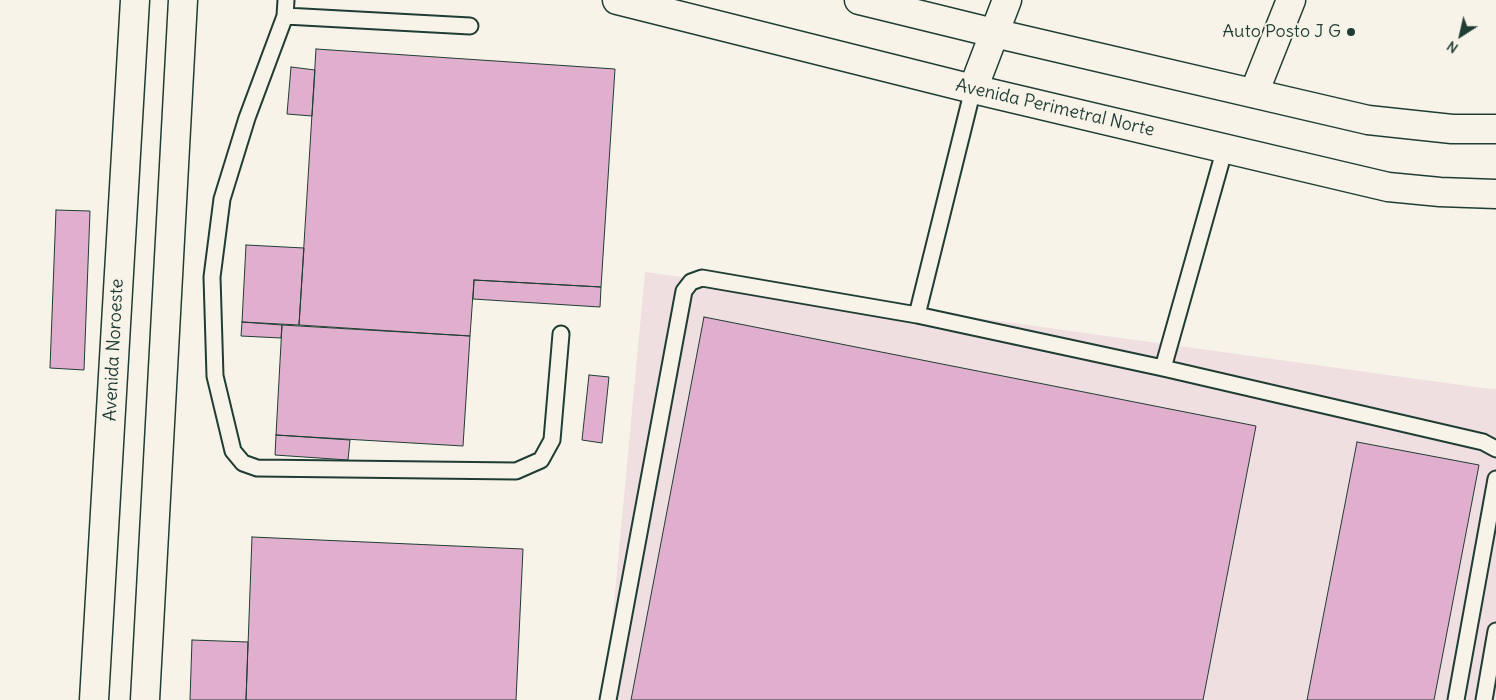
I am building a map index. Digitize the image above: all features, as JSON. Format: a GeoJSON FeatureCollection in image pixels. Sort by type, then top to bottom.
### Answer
{"type":"FeatureCollection","features":[{"type":"Feature","properties":{"kind":"main road","name":"Avenida Noroeste"},"geometry":{"type":"LineString","coordinates":[[94,700],[135,0]]}},
{"type":"Feature","properties":{"kind":"main road"},"geometry":{"type":"LineString","coordinates":[[145,700],[183,0]]}},
{"type":"Feature","properties":{"kind":"main road","name":"Avenida Perimetral Norte"},"geometry":{"type":"LineString","coordinates":[[617,0],[689,9],[973,88],[1388,187],[1440,192],[1496,194]]}},
{"type":"Feature","properties":{"kind":"main road"},"geometry":{"type":"LineString","coordinates":[[859,0],[1368,120],[1452,129],[1496,129]]}},
{"type":"Feature","properties":{"kind":"main road"},"geometry":{"type":"LineString","coordinates":[[973,88],[1007,0]]}},
{"type":"Feature","properties":{"kind":"main road"},"geometry":{"type":"LineString","coordinates":[[1254,93],[1292,0]]}},
{"type":"Feature","properties":{"kind":"lane"},"geometry":{"type":"LineString","coordinates":[[286,0],[285,16],[247,118],[222,199],[212,277],[215,376],[233,451],[243,463],[257,468],[516,471],[541,460],[552,440],[561,334]]}},
{"type":"Feature","properties":{"kind":"lane"},"geometry":{"type":"LineString","coordinates":[[285,16],[470,26]]}},
{"type":"Feature","properties":{"kind":"lane"},"geometry":{"type":"LineString","coordinates":[[917,315],[973,88]]}},
{"type":"Feature","properties":{"kind":"lane"},"geometry":{"type":"LineString","coordinates":[[1163,368],[1225,148]]}},
{"type":"Feature","properties":{"kind":"lane"},"geometry":{"type":"LineString","coordinates":[[608,700],[684,291],[691,282],[702,278],[917,315],[1163,368],[1483,442],[1496,449]]}},
{"type":"Feature","properties":{"kind":"lane"},"geometry":{"type":"LineString","coordinates":[[1456,700],[1496,479]]}},
{"type":"Feature","properties":{"kind":"lane"},"geometry":{"type":"LineString","coordinates":[[1484,700],[1496,631]]}},
{"type":"Feature","properties":{"kind":"shaded area"},"geometry":{"type":"Polygon","coordinates":[[[645,272],[1496,389],[1496,700],[605,700],[645,272]]]}},
{"type":"Feature","properties":{"kind":"building"},"geometry":{"type":"Polygon","coordinates":[[[316,49],[615,69],[601,287],[474,280],[470,336],[299,325],[316,49]]]}},
{"type":"Feature","properties":{"kind":"building"},"geometry":{"type":"Polygon","coordinates":[[[291,67],[315,70],[312,116],[287,114],[291,67]]]}},
{"type":"Feature","properties":{"kind":"building"},"geometry":{"type":"Polygon","coordinates":[[[56,210],[90,211],[84,370],[50,368],[56,210]]]}},
{"type":"Feature","properties":{"kind":"building"},"geometry":{"type":"Polygon","coordinates":[[[246,245],[304,248],[299,325],[242,322],[246,245]]]}},
{"type":"Feature","properties":{"kind":"building"},"geometry":{"type":"Polygon","coordinates":[[[474,280],[601,287],[600,307],[473,299],[474,280]]]}},
{"type":"Feature","properties":{"kind":"building"},"geometry":{"type":"Polygon","coordinates":[[[704,317],[1256,426],[1203,700],[631,700],[704,317]]]}},
{"type":"Feature","properties":{"kind":"building"},"geometry":{"type":"Polygon","coordinates":[[[242,322],[282,325],[281,338],[241,336],[242,322]]]}},
{"type":"Feature","properties":{"kind":"building"},"geometry":{"type":"Polygon","coordinates":[[[282,325],[470,336],[463,446],[276,435],[282,325]]]}},
{"type":"Feature","properties":{"kind":"building"},"geometry":{"type":"Polygon","coordinates":[[[589,375],[609,377],[602,443],[582,440],[589,375]]]}},
{"type":"Feature","properties":{"kind":"building"},"geometry":{"type":"Polygon","coordinates":[[[276,435],[350,440],[348,460],[275,455],[276,435]]]}},
{"type":"Feature","properties":{"kind":"building"},"geometry":{"type":"Polygon","coordinates":[[[1357,442],[1479,465],[1434,700],[1307,700],[1357,442]]]}},
{"type":"Feature","properties":{"kind":"building"},"geometry":{"type":"Polygon","coordinates":[[[252,537],[523,549],[516,700],[246,700],[252,537]]]}},
{"type":"Feature","properties":{"kind":"building"},"geometry":{"type":"Polygon","coordinates":[[[192,640],[248,642],[246,700],[190,700],[192,640]]]}},
{"type":"Feature","properties":{"kind":"place","name":"Auto Posto J G"},"geometry":{"type":"Point","coordinates":[1351,32]}}]}
